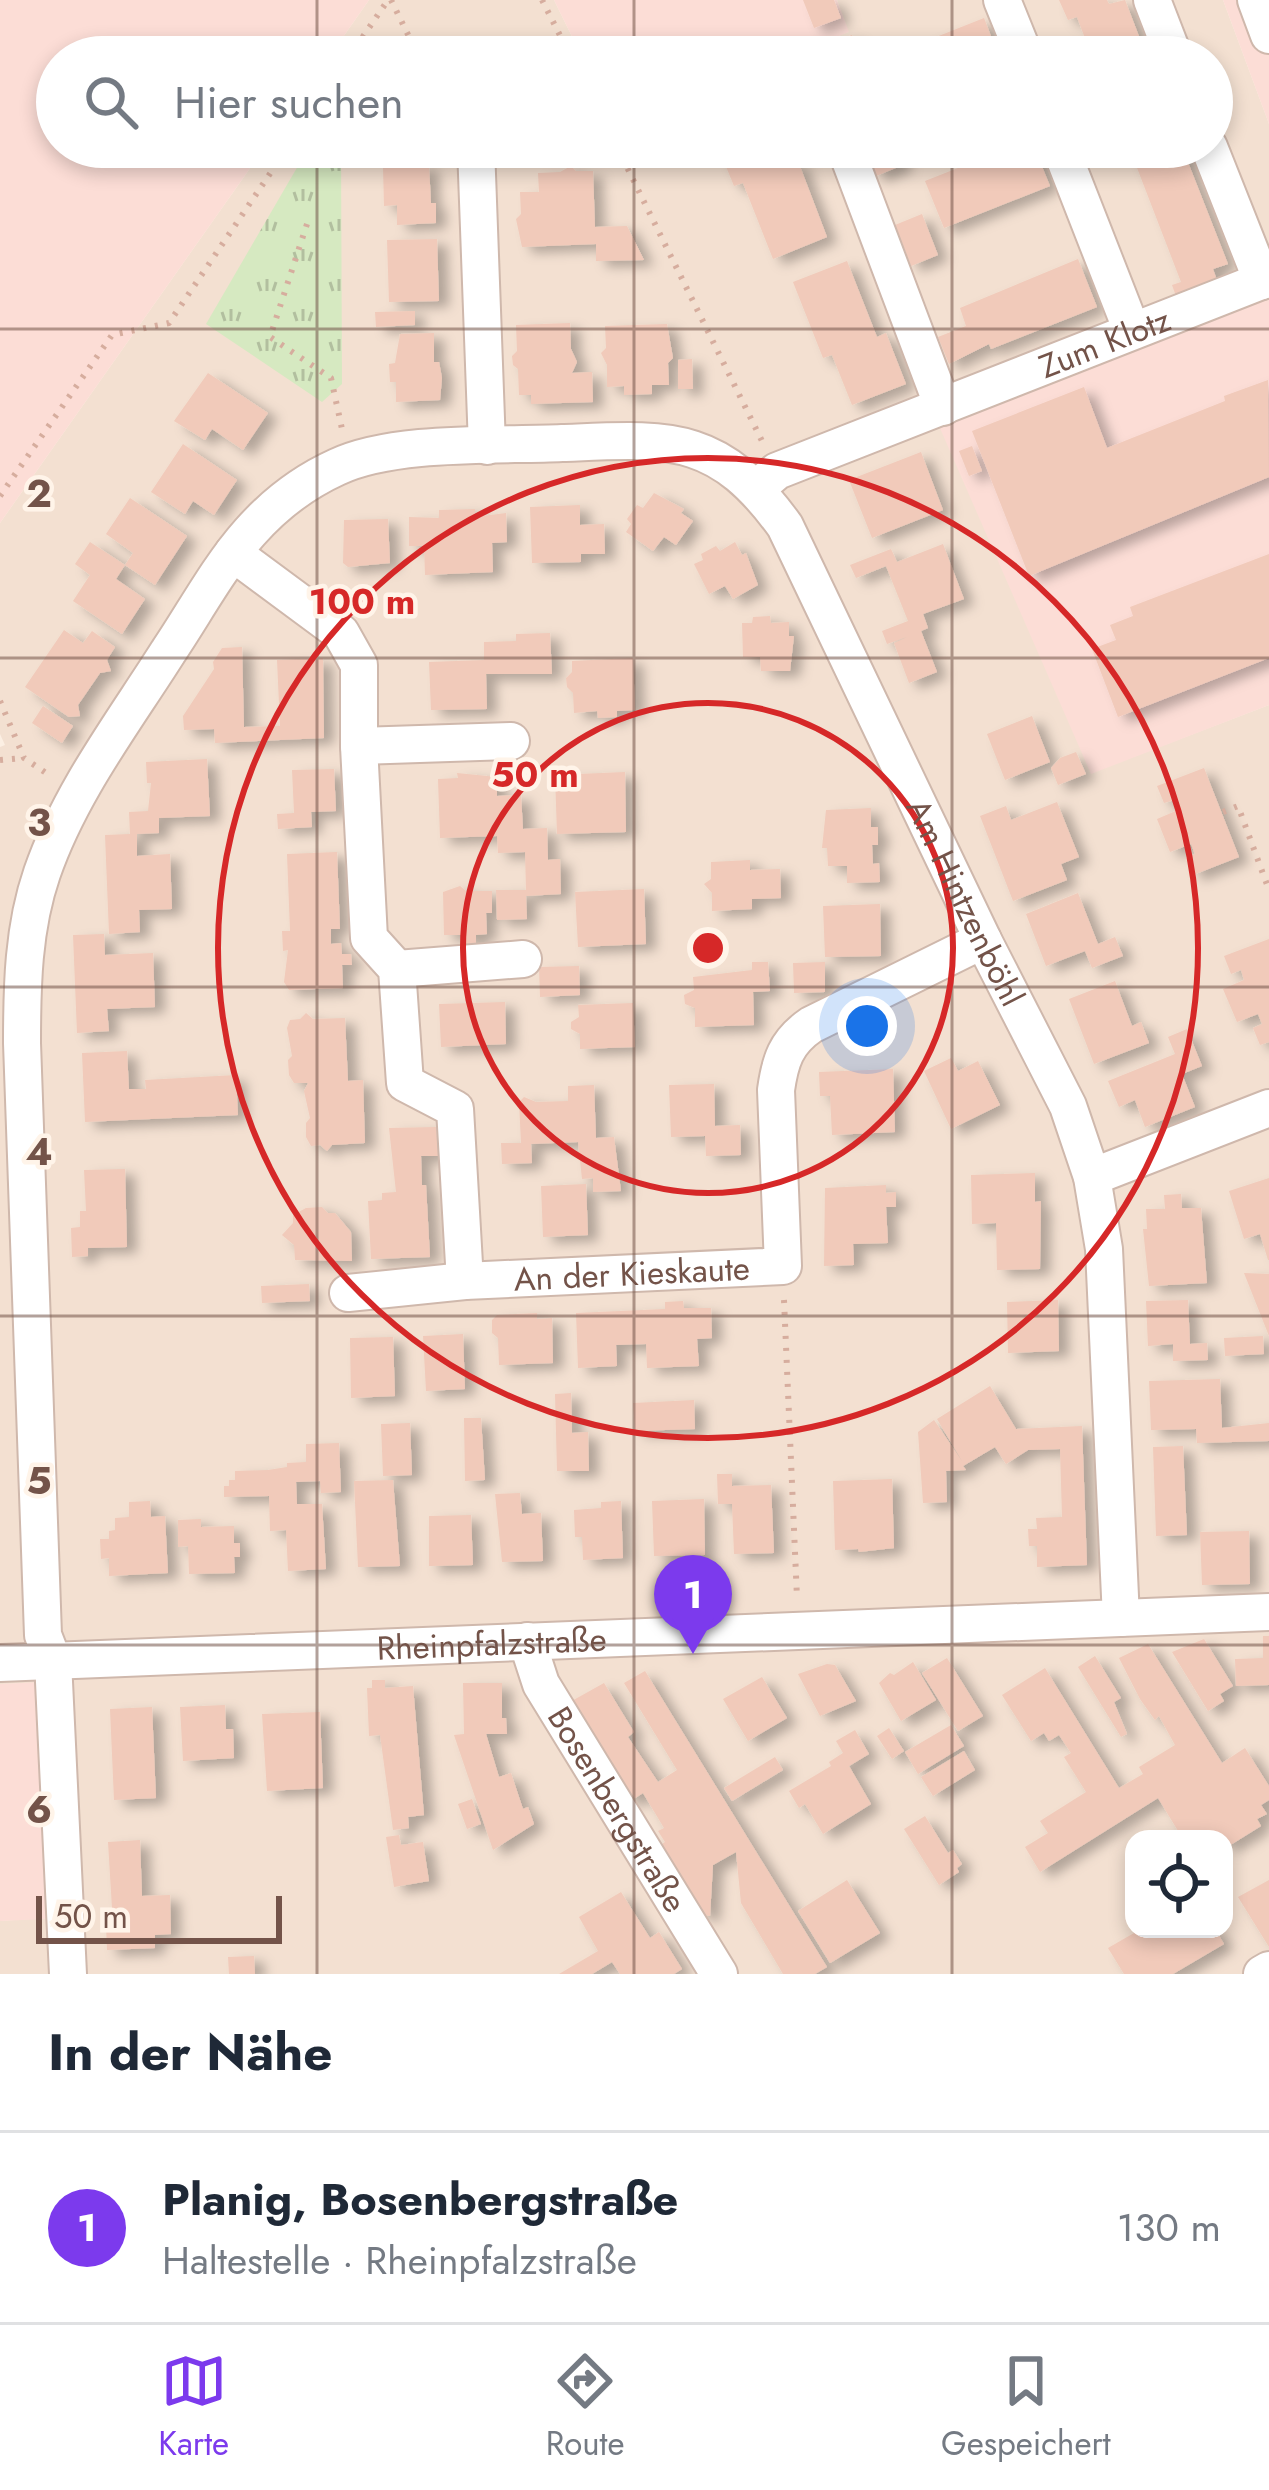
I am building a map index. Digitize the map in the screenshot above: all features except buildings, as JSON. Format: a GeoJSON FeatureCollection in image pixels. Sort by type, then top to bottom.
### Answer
{"type":"FeatureCollection","features":[{"type":"Feature","properties":{"kind":"street"},"geometry":{"type":"LineString","coordinates":[[1002,0],[1017,36]]}},
{"type":"Feature","properties":{"kind":"street"},"geometry":{"type":"LineString","coordinates":[[1152,0],[1166,36]]}},
{"type":"Feature","properties":{"kind":"street"},"geometry":{"type":"LineString","coordinates":[[1256,0],[1269,35]]}},
{"type":"Feature","properties":{"kind":"street"},"geometry":{"type":"LineString","coordinates":[[477,168],[488,446]]}},
{"type":"Feature","properties":{"kind":"street"},"geometry":{"type":"LineString","coordinates":[[853,168],[943,407]]}},
{"type":"Feature","properties":{"kind":"street"},"geometry":{"type":"LineString","coordinates":[[1068,168],[1132,331]]}},
{"type":"Feature","properties":{"kind":"street"},"geometry":{"type":"LineString","coordinates":[[1219,168],[1265,280]]}},
{"type":"Feature","properties":{"kind":"street","name":"Zum Klotz"},"geometry":{"type":"LineString","coordinates":[[767,479],[1265,280]]}},
{"type":"Feature","properties":{"kind":"street","name":"Am Hintzenböhl"},"geometry":{"type":"LineString","coordinates":[[68,1974],[52,1661],[43,1635],[22,982],[28,927],[42,872],[77,793],[233,553],[286,499],[349,461],[403,451],[650,440],[691,448],[767,479],[785,526],[983,940],[1068,1106],[1092,1177],[1104,1249],[1120,1618]]}},
{"type":"Feature","properties":{"kind":"street","name":"An der Kieskaute"},"geometry":{"type":"LineString","coordinates":[[233,553],[341,633],[359,665],[369,938],[397,968],[405,1083],[455,1109],[465,1281]]}},
{"type":"Feature","properties":{"kind":"street"},"geometry":{"type":"LineString","coordinates":[[359,746],[511,741]]}},
{"type":"Feature","properties":{"kind":"street","name":"An der Kieskaute"},"geometry":{"type":"LineString","coordinates":[[348,1293],[465,1281],[783,1266],[776,1090],[784,1052],[811,1025],[983,940]]}},
{"type":"Feature","properties":{"kind":"street"},"geometry":{"type":"LineString","coordinates":[[397,968],[523,959]]}},
{"type":"Feature","properties":{"kind":"street"},"geometry":{"type":"LineString","coordinates":[[1092,1177],[1269,1108]]}},
{"type":"Feature","properties":{"kind":"street","name":"Rheinpfalzstraße"},"geometry":{"type":"LineString","coordinates":[[0,1663],[1269,1612]]}},
{"type":"Feature","properties":{"kind":"street","name":"Bosenbergstraße"},"geometry":{"type":"LineString","coordinates":[[527,1641],[542,1684],[719,1974]]}},
{"type":"Feature","properties":{"kind":"path"},"geometry":{"type":"LineString","coordinates":[[364,36],[389,0],[408,36]]}},
{"type":"Feature","properties":{"kind":"path"},"geometry":{"type":"LineString","coordinates":[[542,0],[560,36]]}},
{"type":"Feature","properties":{"kind":"path"},"geometry":{"type":"LineString","coordinates":[[0,496],[112,335],[169,323],[274,168]]}},
{"type":"Feature","properties":{"kind":"path"},"geometry":{"type":"LineString","coordinates":[[626,168],[767,479]]}},
{"type":"Feature","properties":{"kind":"path"},"geometry":{"type":"LineString","coordinates":[[307,224],[270,337],[332,378],[349,461]]}},
{"type":"Feature","properties":{"kind":"path"},"geometry":{"type":"LineString","coordinates":[[0,701],[24,758],[77,793]]}},
{"type":"Feature","properties":{"kind":"path"},"geometry":{"type":"LineString","coordinates":[[0,760],[24,758]]}},
{"type":"Feature","properties":{"kind":"path"},"geometry":{"type":"LineString","coordinates":[[1223,812],[1238,806],[1269,890]]}},
{"type":"Feature","properties":{"kind":"path"},"geometry":{"type":"LineString","coordinates":[[783,1266],[799,1631]]}},
{"type":"Feature","properties":{"kind":"shaded area"},"geometry":{"type":"Polygon","coordinates":[[[0,0],[369,0],[344,36],[36,36],[36,168],[250,168],[0,523],[0,0]]]}},
{"type":"Feature","properties":{"kind":"shaded area"},"geometry":{"type":"Polygon","coordinates":[[[369,0],[554,0],[572,36],[344,36],[369,0]]]}},
{"type":"Feature","properties":{"kind":"shaded area"},"geometry":{"type":"Polygon","coordinates":[[[554,0],[837,0],[849,32],[839,36],[572,36],[554,0]]]}},
{"type":"Feature","properties":{"kind":"shaded area"},"geometry":{"type":"Polygon","coordinates":[[[837,0],[1223,0],[1269,124],[1269,272],[1091,773],[1269,705],[1269,1974],[0,1974],[0,1921],[46,1918],[41,1683],[0,1684],[0,747],[5,745],[0,734],[0,523],[250,168],[1233,168],[1233,36],[838,36],[848,32],[837,0]]]}},
{"type":"Feature","properties":{"kind":"shaded area"},"geometry":{"type":"Polygon","coordinates":[[[1223,0],[1269,0],[1269,124],[1223,0]]]}},
{"type":"Feature","properties":{"kind":"shaded area"},"geometry":{"type":"Polygon","coordinates":[[[1269,272],[1269,705],[1091,774],[929,403],[1269,272]]]}},
{"type":"Feature","properties":{"kind":"shaded area"},"geometry":{"type":"Polygon","coordinates":[[[42,1682],[46,1919],[0,1921],[0,1684],[42,1682]]]}},
{"type":"Feature","properties":{"kind":"green space"},"geometry":{"type":"Polygon","coordinates":[[[297,168],[341,168],[342,384],[322,402],[206,324],[297,168]]]}},
{"type":"Feature","properties":{"kind":"place","name":"Planig, Bosenbergstraße"},"geometry":{"type":"Point","coordinates":[693,1654]}}]}
